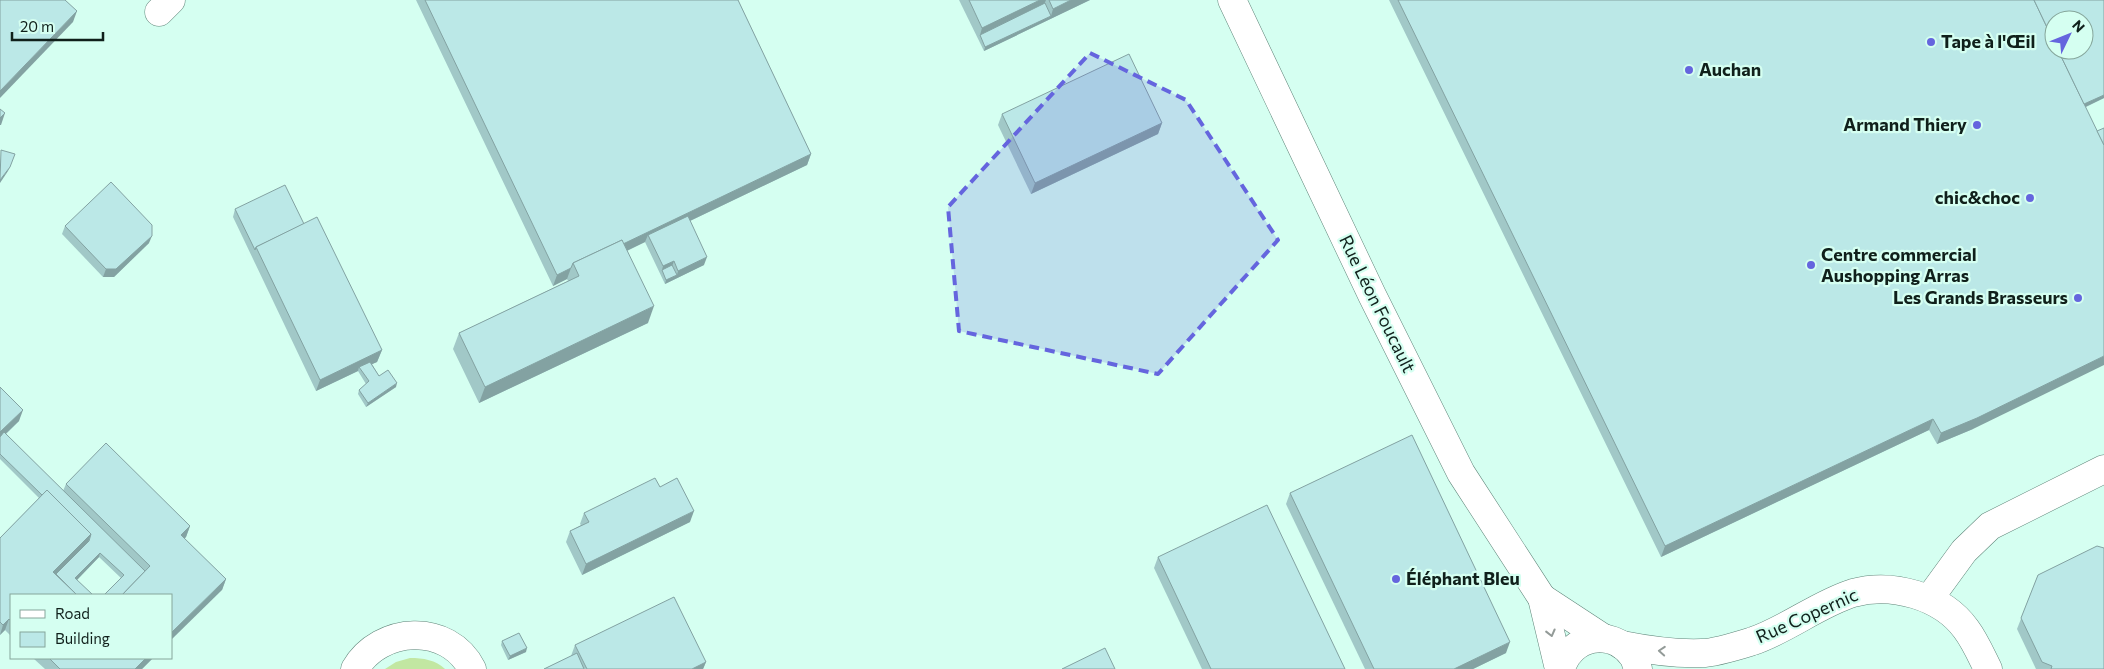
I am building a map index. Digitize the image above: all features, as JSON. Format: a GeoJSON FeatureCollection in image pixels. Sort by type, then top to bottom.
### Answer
{"type":"FeatureCollection","features":[{"type":"Feature","properties":{"kind":"street","name":"Rue Léon Foucault"},"geometry":{"type":"LineString","coordinates":[[1232,0],[1372,295],[1461,474],[1542,598],[1560,669]]}},
{"type":"Feature","properties":{"kind":"street"},"geometry":{"type":"LineString","coordinates":[[1929,599],[1964,551],[1990,526],[2104,469]]}},
{"type":"Feature","properties":{"kind":"street","name":"Rue Copernic"},"geometry":{"type":"LineString","coordinates":[[1680,669],[1703,654],[1753,641],[1853,593],[1884,590],[1929,599],[1955,616],[1966,629],[1988,669]]}},
{"type":"Feature","properties":{"kind":"street","name":"Rue Léon Foucault"},"geometry":{"type":"LineString","coordinates":[[1542,598],[1613,641]]}},
{"type":"Feature","properties":{"kind":"street"},"geometry":{"type":"LineString","coordinates":[[355,669],[368,652],[380,644],[392,638],[406,635],[421,635],[449,645],[462,654],[472,669]]}},
{"type":"Feature","properties":{"kind":"street"},"geometry":{"type":"LineString","coordinates":[[1560,669],[1570,651],[1579,643],[1591,639],[1613,641],[1633,656],[1638,669]]}},
{"type":"Feature","properties":{"kind":"street","name":"Rue Copernic"},"geometry":{"type":"LineString","coordinates":[[1613,641],[1652,650],[1703,654]]}},
{"type":"Feature","properties":{"kind":"highlighted area"},"geometry":{"type":"Polygon","coordinates":[[[1090,53],[1186,100],[1278,240],[1158,374],[959,331],[948,207],[1090,53]]]}},
{"type":"Feature","properties":{"kind":"green space"},"geometry":{"type":"Polygon","coordinates":[[[410,658],[429,660],[438,663],[445,669],[385,669],[396,662],[410,658]]]}},
{"type":"Feature","properties":{"kind":"building"},"geometry":{"type":"Polygon","coordinates":[[[0,0],[65,0],[77,11],[0,91],[0,0]]]}},
{"type":"Feature","properties":{"kind":"building"},"geometry":{"type":"Polygon","coordinates":[[[425,0],[738,0],[811,154],[623,244],[622,240],[573,263],[571,268],[557,275],[425,0]]]}},
{"type":"Feature","properties":{"kind":"building"},"geometry":{"type":"Polygon","coordinates":[[[969,0],[1040,0],[982,28],[969,0]]]}},
{"type":"Feature","properties":{"kind":"building"},"geometry":{"type":"Polygon","coordinates":[[[1049,0],[1071,0],[1053,9],[1049,0]]]}},
{"type":"Feature","properties":{"kind":"building","name":"Centre commercial Aushopping Arras"},"geometry":{"type":"Polygon","coordinates":[[[1398,0],[2034,0],[2044,21],[2044,60],[2063,60],[2104,145],[2104,356],[1977,418],[1941,433],[1933,419],[1665,546],[1398,0]]]}},
{"type":"Feature","properties":{"kind":"building"},"geometry":{"type":"Polygon","coordinates":[[[2034,0],[2104,0],[2104,95],[2084,104],[2063,60],[2094,60],[2094,10],[2044,10],[2044,21],[2034,0]]]}},
{"type":"Feature","properties":{"kind":"building"},"geometry":{"type":"Polygon","coordinates":[[[1045,3],[1051,16],[985,47],[980,35],[1045,3]]]}},
{"type":"Feature","properties":{"kind":"building"},"geometry":{"type":"Polygon","coordinates":[[[1129,54],[1162,123],[1035,183],[1002,114],[1129,54]]]}},
{"type":"Feature","properties":{"kind":"building"},"geometry":{"type":"Polygon","coordinates":[[[0,109],[5,113],[0,118],[0,109]]]}},
{"type":"Feature","properties":{"kind":"building"},"geometry":{"type":"Polygon","coordinates":[[[2104,128],[2104,145],[2097,131],[2104,128]]]}},
{"type":"Feature","properties":{"kind":"building"},"geometry":{"type":"Polygon","coordinates":[[[1,150],[15,154],[10,167],[0,180],[1,150]]]}},
{"type":"Feature","properties":{"kind":"building"},"geometry":{"type":"Polygon","coordinates":[[[111,182],[152,225],[152,236],[116,269],[106,269],[65,226],[111,182]]]}},
{"type":"Feature","properties":{"kind":"building"},"geometry":{"type":"Polygon","coordinates":[[[285,185],[304,224],[256,247],[255,250],[235,209],[285,185]]]}},
{"type":"Feature","properties":{"kind":"building"},"geometry":{"type":"Polygon","coordinates":[[[688,216],[707,257],[678,271],[674,261],[663,266],[648,235],[688,216]]]}},
{"type":"Feature","properties":{"kind":"building"},"geometry":{"type":"Polygon","coordinates":[[[317,217],[382,350],[320,380],[256,247],[317,217]]]}},
{"type":"Feature","properties":{"kind":"building"},"geometry":{"type":"Polygon","coordinates":[[[622,240],[654,306],[485,387],[459,333],[579,276],[573,263],[622,240]]]}},
{"type":"Feature","properties":{"kind":"building"},"geometry":{"type":"Polygon","coordinates":[[[672,265],[677,275],[666,280],[662,270],[672,265]]]}},
{"type":"Feature","properties":{"kind":"building"},"geometry":{"type":"Polygon","coordinates":[[[370,362],[379,376],[388,370],[397,383],[368,403],[359,390],[369,381],[359,367],[370,362]]]}},
{"type":"Feature","properties":{"kind":"building"},"geometry":{"type":"Polygon","coordinates":[[[0,387],[23,410],[0,432],[0,387]]]}},
{"type":"Feature","properties":{"kind":"building"},"geometry":{"type":"Polygon","coordinates":[[[4,432],[145,571],[123,594],[105,594],[124,575],[100,553],[75,578],[92,594],[76,594],[56,574],[89,541],[91,534],[47,490],[42,495],[0,454],[0,437],[4,432]]]}},
{"type":"Feature","properties":{"kind":"building","name":"Éléphant Bleu"},"geometry":{"type":"Polygon","coordinates":[[[1412,435],[1510,642],[1454,669],[1374,669],[1290,493],[1412,435]]]}},
{"type":"Feature","properties":{"kind":"building"},"geometry":{"type":"Polygon","coordinates":[[[106,443],[190,526],[181,535],[226,579],[172,632],[172,594],[123,594],[150,566],[66,484],[106,443]]]}},
{"type":"Feature","properties":{"kind":"building"},"geometry":{"type":"Polygon","coordinates":[[[655,478],[660,487],[677,478],[694,511],[586,564],[570,531],[589,522],[584,513],[655,478]]]}},
{"type":"Feature","properties":{"kind":"building"},"geometry":{"type":"Polygon","coordinates":[[[47,490],[91,534],[53,572],[76,594],[10,594],[10,620],[3,625],[0,622],[0,538],[47,490]]]}},
{"type":"Feature","properties":{"kind":"building"},"geometry":{"type":"Polygon","coordinates":[[[1267,505],[1345,669],[1211,669],[1158,557],[1267,505]]]}},
{"type":"Feature","properties":{"kind":"building"},"geometry":{"type":"Polygon","coordinates":[[[2097,546],[2104,548],[2104,669],[2051,669],[2052,666],[2042,662],[2021,618],[2038,575],[2097,546]]]}},
{"type":"Feature","properties":{"kind":"building"},"geometry":{"type":"Polygon","coordinates":[[[674,597],[706,662],[692,669],[587,669],[575,645],[674,597]]]}},
{"type":"Feature","properties":{"kind":"building"},"geometry":{"type":"Polygon","coordinates":[[[519,633],[527,648],[510,656],[502,641],[519,633]]]}},
{"type":"Feature","properties":{"kind":"building"},"geometry":{"type":"Polygon","coordinates":[[[1105,648],[1115,669],[1062,669],[1105,648]]]}},
{"type":"Feature","properties":{"kind":"building"},"geometry":{"type":"Polygon","coordinates":[[[577,653],[584,669],[544,669],[577,653]]]}},
{"type":"Feature","properties":{"kind":"building"},"geometry":{"type":"Polygon","coordinates":[[[50,659],[145,659],[135,669],[60,669],[50,659]]]}},
{"type":"Feature","properties":{"kind":"place","name":"Tape à l'Œil"},"geometry":{"type":"Point","coordinates":[1931,42]}},
{"type":"Feature","properties":{"kind":"place","name":"Auchan"},"geometry":{"type":"Point","coordinates":[1689,70]}},
{"type":"Feature","properties":{"kind":"place","name":"Armand Thiery"},"geometry":{"type":"Point","coordinates":[1977,125]}},
{"type":"Feature","properties":{"kind":"place","name":"chic&choc"},"geometry":{"type":"Point","coordinates":[2030,198]}},
{"type":"Feature","properties":{"kind":"place","name":"Centre commercial Aushopping Arras"},"geometry":{"type":"Point","coordinates":[1811,265]}},
{"type":"Feature","properties":{"kind":"place","name":"Les Grands Brasseurs"},"geometry":{"type":"Point","coordinates":[2078,298]}},
{"type":"Feature","properties":{"kind":"place","name":"Éléphant Bleu"},"geometry":{"type":"Point","coordinates":[1396,579]}}]}
